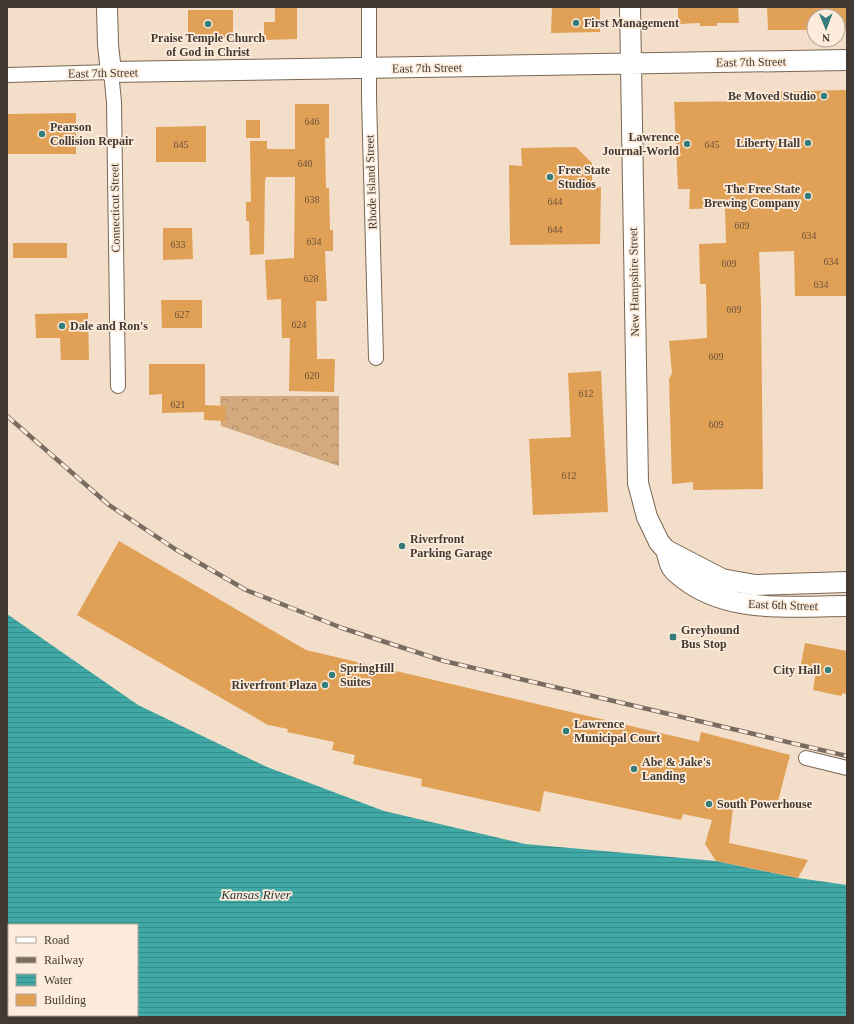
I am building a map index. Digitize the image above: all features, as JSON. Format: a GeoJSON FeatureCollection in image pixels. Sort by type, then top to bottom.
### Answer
{"type":"FeatureCollection","features":[{"type":"Feature","properties":{"kind":"street","name":"Connecticut Street"},"geometry":{"type":"LineString","coordinates":[[107,7],[108,45],[114,110],[118,386]]}},
{"type":"Feature","properties":{"kind":"street","name":"Rhode Island Street"},"geometry":{"type":"LineString","coordinates":[[369,7],[369,98],[376,358]]}},
{"type":"Feature","properties":{"kind":"street","name":"New Hampshire Street"},"geometry":{"type":"LineString","coordinates":[[630,7],[638,483],[654,536],[666,550]]}},
{"type":"Feature","properties":{"kind":"street","name":"East 7th Street"},"geometry":{"type":"LineString","coordinates":[[7,75],[847,60]]}},
{"type":"Feature","properties":{"kind":"street","name":"East 6th Street"},"geometry":{"type":"LineString","coordinates":[[666,550],[722,579],[737,583],[755,585],[847,582]]}},
{"type":"Feature","properties":{"kind":"street","name":"East 6th Street"},"geometry":{"type":"LineString","coordinates":[[666,550],[671,568],[680,576],[699,590],[731,602],[753,605],[780,606],[847,606]]}},
{"type":"Feature","properties":{"kind":"street"},"geometry":{"type":"LineString","coordinates":[[806,758],[847,768]]}},
{"type":"Feature","properties":{"kind":"green space"},"geometry":{"type":"Polygon","coordinates":[[[220,396],[339,396],[339,466],[221,426],[220,396]]]}},
{"type":"Feature","properties":{"kind":"water","name":"Kansas River"},"geometry":{"type":"Polygon","coordinates":[[[7,614],[138,705],[267,767],[384,811],[525,844],[716,861],[798,878],[847,885],[847,1017],[7,1017],[7,614]]]}},
{"type":"Feature","properties":{"kind":"building"},"geometry":{"type":"Polygon","coordinates":[[[275,7],[297,7],[297,39],[264,40],[264,22],[275,22],[275,7]]]}},
{"type":"Feature","properties":{"kind":"building","name":"First Management"},"geometry":{"type":"Polygon","coordinates":[[[552,7],[600,7],[600,32],[551,33],[552,7]]]}},
{"type":"Feature","properties":{"kind":"building"},"geometry":{"type":"Polygon","coordinates":[[[678,7],[738,7],[739,23],[717,23],[717,26],[700,26],[700,23],[678,24],[678,7]]]}},
{"type":"Feature","properties":{"kind":"building"},"geometry":{"type":"Polygon","coordinates":[[[767,7],[847,7],[847,29],[846,8],[806,8],[806,30],[768,30],[767,7]]]}},
{"type":"Feature","properties":{"kind":"building","name":"Praise Temple Church of God in Christ"},"geometry":{"type":"Polygon","coordinates":[[[188,10],[233,10],[233,38],[188,38],[188,10]]]}},
{"type":"Feature","properties":{"kind":"building"},"geometry":{"type":"Polygon","coordinates":[[[847,90],[847,296],[795,296],[794,251],[759,252],[763,489],[693,490],[693,482],[672,484],[669,379],[672,373],[669,341],[707,338],[706,284],[700,284],[699,244],[726,243],[725,208],[689,209],[690,189],[678,189],[674,102],[768,101],[768,92],[847,90]]]}},
{"type":"Feature","properties":{"kind":"building"},"geometry":{"type":"Polygon","coordinates":[[[295,104],[329,104],[329,138],[325,138],[326,188],[329,188],[330,230],[333,230],[333,251],[325,251],[327,301],[316,301],[317,359],[335,359],[334,392],[289,391],[290,338],[282,338],[281,299],[267,300],[265,260],[294,258],[295,177],[266,177],[264,254],[250,255],[249,221],[246,221],[246,202],[251,202],[250,141],[267,141],[267,149],[295,149],[295,104]]]}},
{"type":"Feature","properties":{"kind":"building","name":"Pearson Collision Repair"},"geometry":{"type":"Polygon","coordinates":[[[76,113],[76,154],[7,154],[7,114],[76,113]]]}},
{"type":"Feature","properties":{"kind":"building"},"geometry":{"type":"Polygon","coordinates":[[[246,120],[260,120],[260,138],[246,138],[246,120]]]}},
{"type":"Feature","properties":{"kind":"building"},"geometry":{"type":"Polygon","coordinates":[[[206,126],[206,162],[156,162],[156,127],[206,126]]]}},
{"type":"Feature","properties":{"kind":"building"},"geometry":{"type":"Polygon","coordinates":[[[576,147],[592,163],[592,188],[601,187],[600,244],[510,245],[509,165],[522,166],[521,148],[576,147]]]}},
{"type":"Feature","properties":{"kind":"building"},"geometry":{"type":"Polygon","coordinates":[[[163,228],[192,228],[193,259],[163,260],[163,228]]]}},
{"type":"Feature","properties":{"kind":"building"},"geometry":{"type":"Polygon","coordinates":[[[13,243],[67,243],[67,258],[13,258],[13,243]]]}},
{"type":"Feature","properties":{"kind":"building"},"geometry":{"type":"Polygon","coordinates":[[[161,300],[202,300],[202,328],[162,328],[161,300]]]}},
{"type":"Feature","properties":{"kind":"building","name":"Dale and Ron's"},"geometry":{"type":"Polygon","coordinates":[[[88,313],[89,360],[61,360],[60,338],[36,338],[35,314],[88,313]]]}},
{"type":"Feature","properties":{"kind":"building"},"geometry":{"type":"Polygon","coordinates":[[[149,364],[205,364],[205,405],[226,406],[225,421],[204,420],[204,412],[162,413],[162,394],[149,395],[149,364]]]}},
{"type":"Feature","properties":{"kind":"building"},"geometry":{"type":"Polygon","coordinates":[[[601,371],[608,512],[533,515],[529,439],[571,437],[568,373],[601,371]]]}},
{"type":"Feature","properties":{"kind":"building","name":"Riverfront Plaza"},"geometry":{"type":"Polygon","coordinates":[[[119,541],[306,650],[699,742],[701,732],[790,755],[776,809],[734,799],[729,843],[808,860],[798,878],[716,861],[705,844],[712,820],[683,814],[681,820],[544,791],[540,812],[421,786],[422,779],[353,764],[355,755],[332,750],[334,742],[287,732],[288,729],[268,725],[77,615],[119,541]]]}},
{"type":"Feature","properties":{"kind":"building","name":"City Hall"},"geometry":{"type":"Polygon","coordinates":[[[805,643],[847,651],[847,694],[843,693],[841,696],[813,690],[816,672],[800,669],[805,643]]]}},
{"type":"Feature","properties":{"kind":"railway"},"geometry":{"type":"LineString","coordinates":[[7,416],[109,505],[175,549],[246,590],[342,628],[444,661],[847,756]]}},
{"type":"Feature","properties":{"kind":"place","name":"First Management"},"geometry":{"type":"Point","coordinates":[576,23]}},
{"type":"Feature","properties":{"kind":"place","name":"Praise Temple Church of God in Christ"},"geometry":{"type":"Point","coordinates":[208,24]}},
{"type":"Feature","properties":{"kind":"place","name":"Be Moved Studio"},"geometry":{"type":"Point","coordinates":[824,96]}},
{"type":"Feature","properties":{"kind":"place","name":"Pearson Collision Repair"},"geometry":{"type":"Point","coordinates":[42,134]}},
{"type":"Feature","properties":{"kind":"place","name":"Liberty Hall"},"geometry":{"type":"Point","coordinates":[808,143]}},
{"type":"Feature","properties":{"kind":"place","name":"Lawrence Journal-World"},"geometry":{"type":"Point","coordinates":[687,144]}},
{"type":"Feature","properties":{"kind":"place","name":"Free State Studios"},"geometry":{"type":"Point","coordinates":[550,177]}},
{"type":"Feature","properties":{"kind":"place","name":"The Free State Brewing Company"},"geometry":{"type":"Point","coordinates":[808,196]}},
{"type":"Feature","properties":{"kind":"place","name":"Dale and Ron's"},"geometry":{"type":"Point","coordinates":[62,326]}},
{"type":"Feature","properties":{"kind":"place","name":"Riverfront Parking Garage"},"geometry":{"type":"Point","coordinates":[402,546]}},
{"type":"Feature","properties":{"kind":"place","name":"Greyhound Bus Stop"},"geometry":{"type":"Point","coordinates":[673,637]}},
{"type":"Feature","properties":{"kind":"place","name":"City Hall"},"geometry":{"type":"Point","coordinates":[828,670]}},
{"type":"Feature","properties":{"kind":"place","name":"SpringHill Suites"},"geometry":{"type":"Point","coordinates":[332,675]}},
{"type":"Feature","properties":{"kind":"place","name":"Riverfront Plaza"},"geometry":{"type":"Point","coordinates":[325,685]}},
{"type":"Feature","properties":{"kind":"place","name":"Lawrence Municipal Court"},"geometry":{"type":"Point","coordinates":[566,731]}},
{"type":"Feature","properties":{"kind":"place","name":"Abe & Jake's Landing"},"geometry":{"type":"Point","coordinates":[634,769]}},
{"type":"Feature","properties":{"kind":"place","name":"South Powerhouse"},"geometry":{"type":"Point","coordinates":[709,804]}}]}
